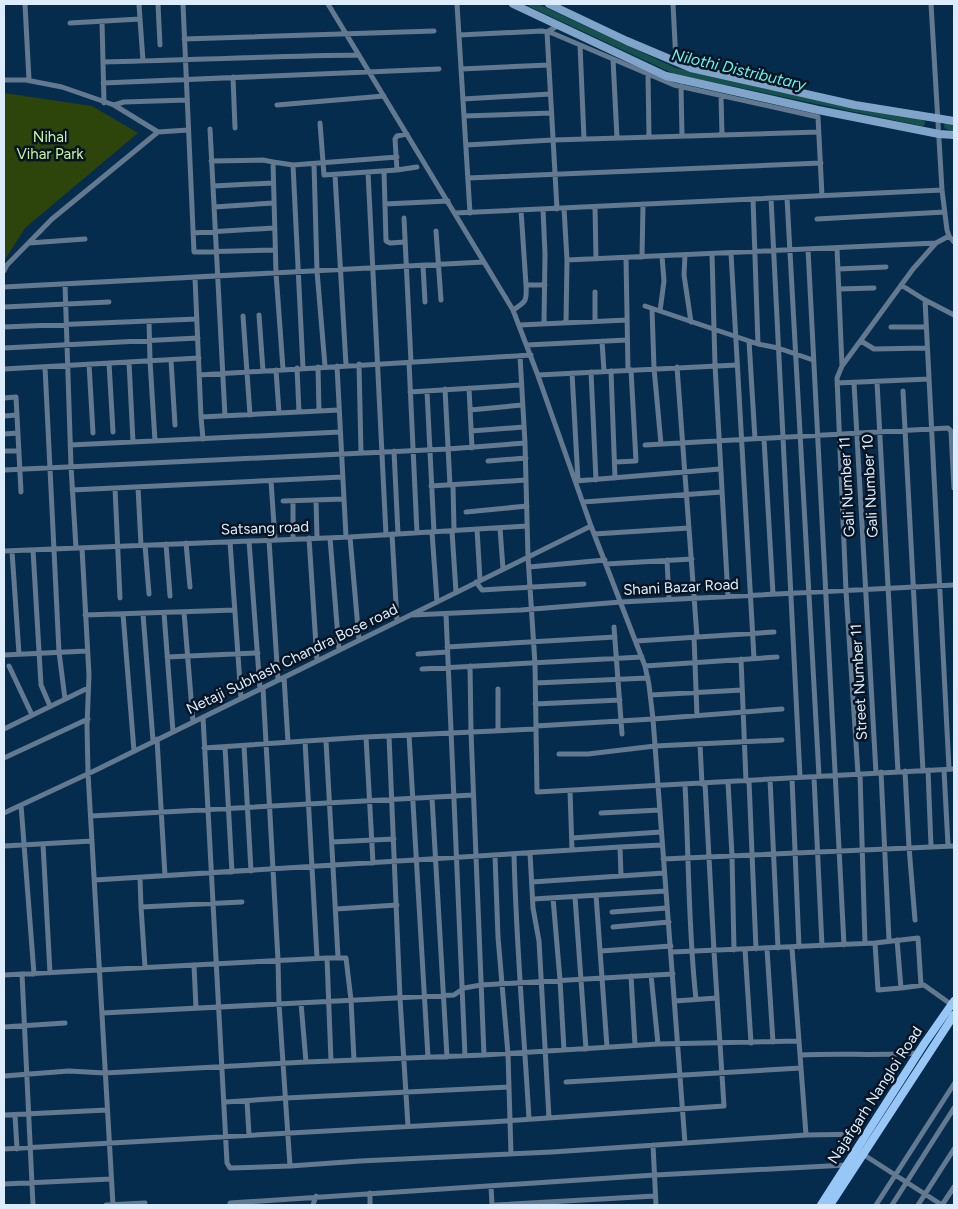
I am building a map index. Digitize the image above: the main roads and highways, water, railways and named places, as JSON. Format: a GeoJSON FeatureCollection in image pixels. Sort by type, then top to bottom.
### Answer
{"type":"FeatureCollection","features":[{"type":"Feature","properties":{"kind":"main road","name":"Najafgarh Nangloi Road"},"geometry":{"type":"LineString","coordinates":[[871,1135],[919,1053],[953,1003]]}},
{"type":"Feature","properties":{"kind":"main road"},"geometry":{"type":"LineString","coordinates":[[830,1205],[871,1135],[954,1015]]}},
{"type":"Feature","properties":{"kind":"main road","name":"Najafgarh Nangloi Road"},"geometry":{"type":"LineString","coordinates":[[821,1205],[847,1165],[860,1152]]}},
{"type":"Feature","properties":{"kind":"waterway","name":"Nilothi Distributary"},"geometry":{"type":"LineString","coordinates":[[531,4],[675,71],[922,123]]}},
{"type":"Feature","properties":{"kind":"waterway","name":"Nilothi Distributary"},"geometry":{"type":"LineString","coordinates":[[947,126],[954,128]]}},
{"type":"Feature","properties":{"kind":"park label","name":"Nihal Vihar Park"},"geometry":{"type":"Point","coordinates":[50,146]}}]}
